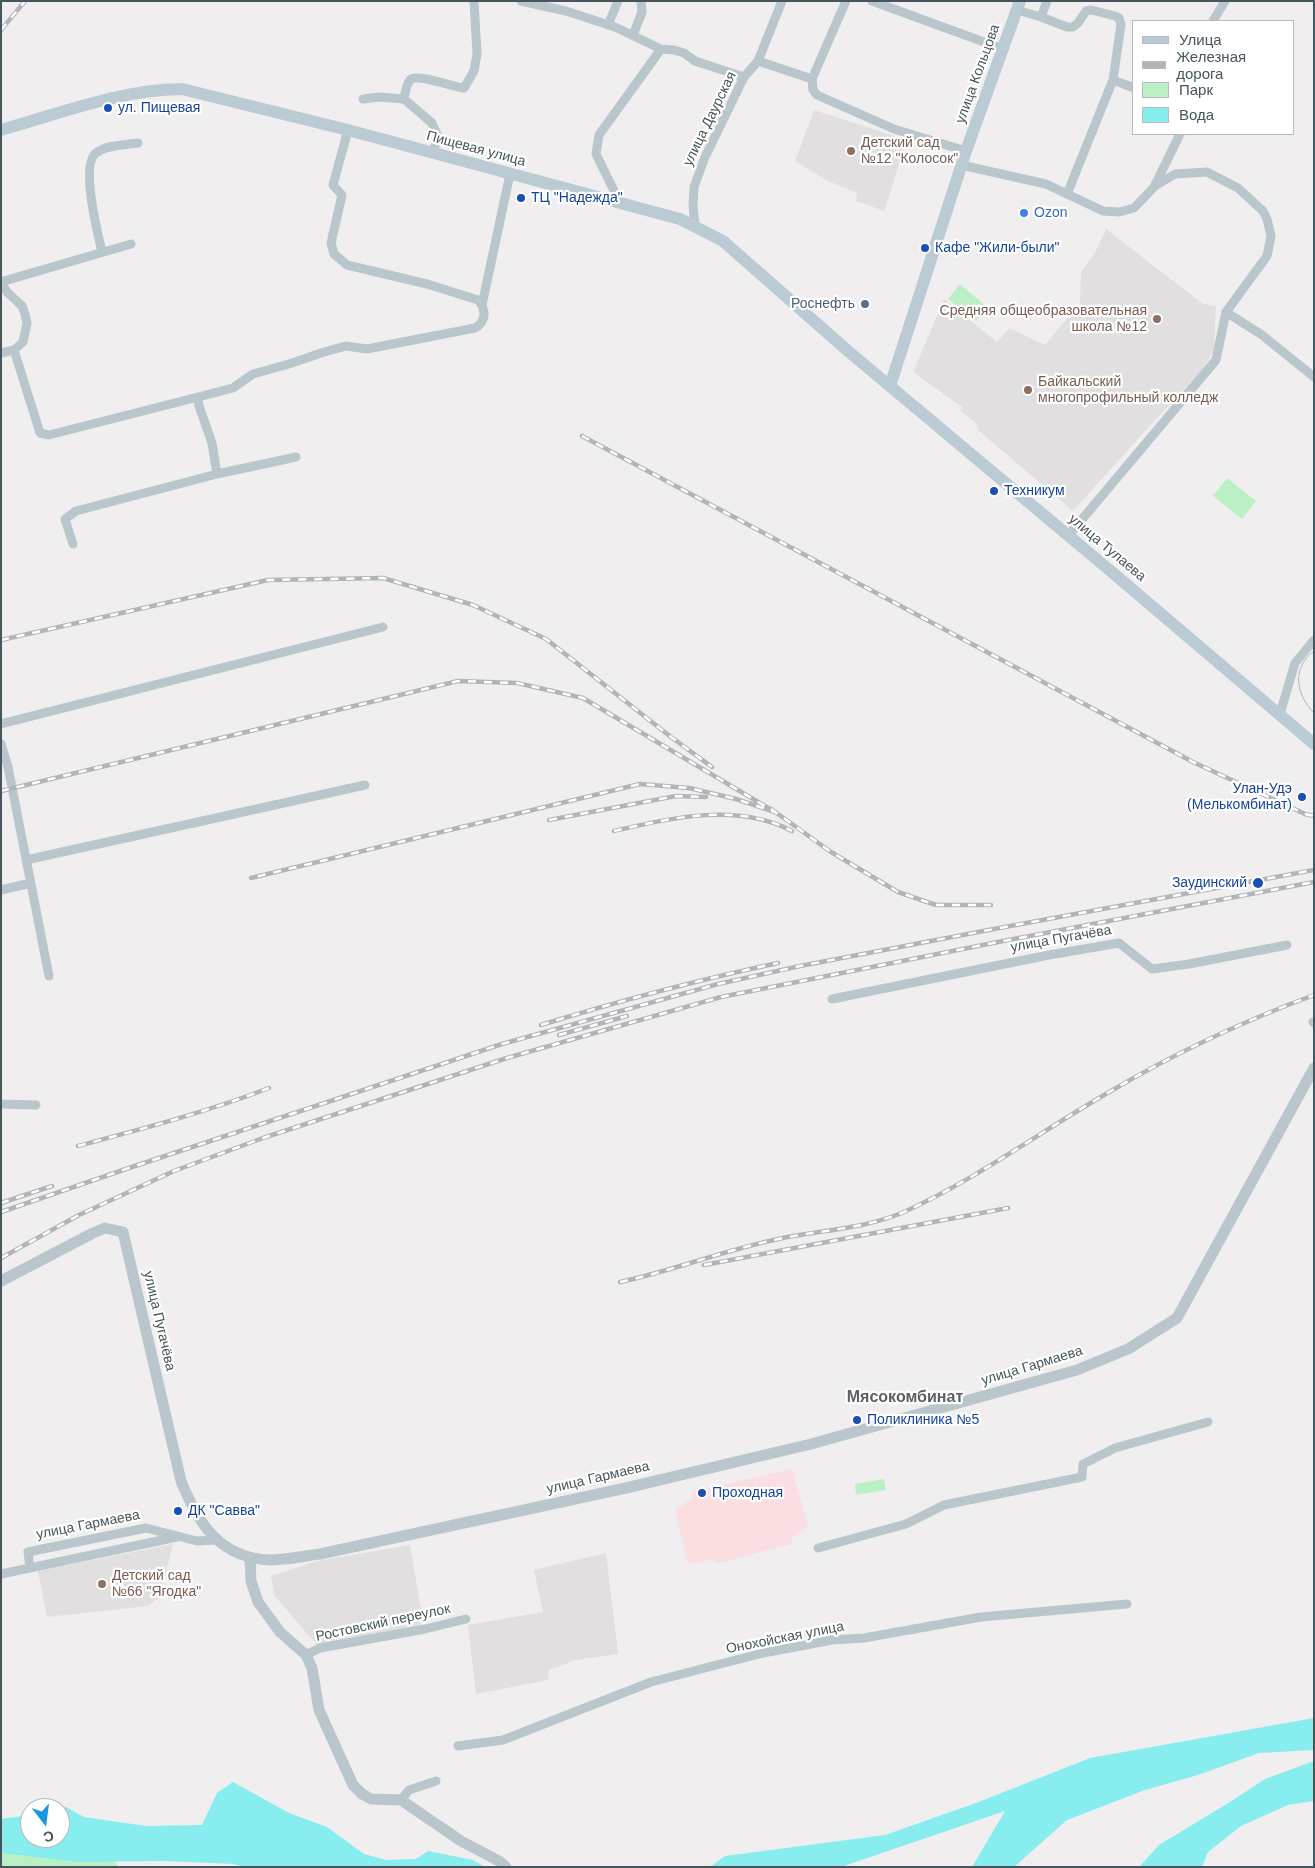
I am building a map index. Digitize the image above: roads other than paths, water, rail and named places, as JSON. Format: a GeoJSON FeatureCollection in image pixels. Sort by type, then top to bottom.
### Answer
{"type":"FeatureCollection","features":[{"type":"Feature","properties":{"kind":"main road","name":"улица Кольцова"},"geometry":{"type":"LineString","coordinates":[[890,386],[961,164],[1019,6]]}},
{"type":"Feature","properties":{"kind":"main road","name":"Пищевая улица"},"geometry":{"type":"LineString","coordinates":[[1,130],[76,108],[90,102],[132,92],[158,89],[182,90],[348,130],[680,219],[723,241],[816,324],[890,386]]}},
{"type":"Feature","properties":{"kind":"main road","name":"улица Тулаева"},"geometry":{"type":"LineString","coordinates":[[890,386],[1314,744]]}},
{"type":"Feature","properties":{"kind":"street"},"geometry":{"type":"LineString","coordinates":[[404,99],[409,82],[414,78],[422,78],[464,88],[474,71],[477,54],[474,1]]}},
{"type":"Feature","properties":{"kind":"street"},"geometry":{"type":"LineString","coordinates":[[521,1],[566,6],[661,49],[684,53],[695,61],[744,77]]}},
{"type":"Feature","properties":{"kind":"street"},"geometry":{"type":"LineString","coordinates":[[608,25],[618,1]]}},
{"type":"Feature","properties":{"kind":"street"},"geometry":{"type":"LineString","coordinates":[[632,35],[642,12],[641,1]]}},
{"type":"Feature","properties":{"kind":"street","name":"улица Даурская"},"geometry":{"type":"LineString","coordinates":[[695,227],[694,187],[705,157],[744,77],[758,61],[782,1]]}},
{"type":"Feature","properties":{"kind":"street"},"geometry":{"type":"LineString","coordinates":[[846,1],[812,79],[813,90],[817,96],[894,129],[966,151]]}},
{"type":"Feature","properties":{"kind":"street"},"geometry":{"type":"LineString","coordinates":[[872,1],[1003,49]]}},
{"type":"Feature","properties":{"kind":"street"},"geometry":{"type":"LineString","coordinates":[[1041,17],[1047,1]]}},
{"type":"Feature","properties":{"kind":"street"},"geometry":{"type":"LineString","coordinates":[[1214,20],[1225,1]]}},
{"type":"Feature","properties":{"kind":"street"},"geometry":{"type":"LineString","coordinates":[[1019,6],[1067,27],[1073,27],[1086,11],[1091,10],[1119,18],[1121,24],[1113,80],[1068,194]]}},
{"type":"Feature","properties":{"kind":"street"},"geometry":{"type":"LineString","coordinates":[[620,203],[596,154],[599,135],[661,49]]}},
{"type":"Feature","properties":{"kind":"street"},"geometry":{"type":"LineString","coordinates":[[758,61],[812,79]]}},
{"type":"Feature","properties":{"kind":"street"},"geometry":{"type":"LineString","coordinates":[[1113,80],[1132,87]]}},
{"type":"Feature","properties":{"kind":"street"},"geometry":{"type":"LineString","coordinates":[[363,99],[379,97],[404,99],[432,123],[437,134],[434,153]]}},
{"type":"Feature","properties":{"kind":"street"},"geometry":{"type":"LineString","coordinates":[[14,350],[40,433],[49,434],[233,388],[253,374],[346,346],[366,349],[475,328],[480,325],[485,310],[478,300],[427,284],[347,264],[334,254],[331,243],[342,195],[333,185],[348,130]]}},
{"type":"Feature","properties":{"kind":"street"},"geometry":{"type":"LineString","coordinates":[[1155,186],[1180,135]]}},
{"type":"Feature","properties":{"kind":"street"},"geometry":{"type":"LineString","coordinates":[[102,252],[90,192],[89,164],[92,156],[104,149],[138,143]]}},
{"type":"Feature","properties":{"kind":"street"},"geometry":{"type":"LineString","coordinates":[[961,164],[1046,184],[1103,211],[1119,212],[1134,208],[1155,186],[1175,174],[1207,172],[1238,188],[1263,211],[1267,219],[1271,236],[1267,256],[1226,312],[1216,360],[1068,536]]}},
{"type":"Feature","properties":{"kind":"street"},"geometry":{"type":"LineString","coordinates":[[482,305],[510,174]]}},
{"type":"Feature","properties":{"kind":"street"},"geometry":{"type":"LineString","coordinates":[[1,353],[14,350],[23,342],[27,323],[22,306],[7,292],[1,282],[131,244]]}},
{"type":"Feature","properties":{"kind":"street"},"geometry":{"type":"LineString","coordinates":[[1226,312],[1262,335],[1314,377]]}},
{"type":"Feature","properties":{"kind":"street"},"geometry":{"type":"LineString","coordinates":[[198,397],[199,406],[212,443],[217,474]]}},
{"type":"Feature","properties":{"kind":"street"},"geometry":{"type":"LineString","coordinates":[[73,544],[65,520],[76,511],[217,474],[296,457]]}},
{"type":"Feature","properties":{"kind":"street"},"geometry":{"type":"LineString","coordinates":[[1,724],[383,627]]}},
{"type":"Feature","properties":{"kind":"street"},"geometry":{"type":"LineString","coordinates":[[1280,714],[1295,663],[1314,640]]}},
{"type":"Feature","properties":{"kind":"street"},"geometry":{"type":"LineString","coordinates":[[1,744],[8,767],[49,976]]}},
{"type":"Feature","properties":{"kind":"street"},"geometry":{"type":"LineString","coordinates":[[26,860],[365,785]]}},
{"type":"Feature","properties":{"kind":"street"},"geometry":{"type":"LineString","coordinates":[[1,890],[31,883]]}},
{"type":"Feature","properties":{"kind":"street","name":"улица Пугачёва"},"geometry":{"type":"LineString","coordinates":[[832,999],[1049,955],[1119,943],[1152,969],[1287,945]]}},
{"type":"Feature","properties":{"kind":"street","name":"улица Гармаева"},"geometry":{"type":"LineString","coordinates":[[30,1568],[28,1552],[146,1528],[197,1541],[216,1540],[234,1552],[250,1558],[271,1560],[320,1554],[609,1491],[811,1444],[1078,1370],[1128,1349],[1178,1318],[1313,1073]]}},
{"type":"Feature","properties":{"kind":"street"},"geometry":{"type":"LineString","coordinates":[[1,1104],[36,1105]]}},
{"type":"Feature","properties":{"kind":"street","name":"улица Пугачёва"},"geometry":{"type":"LineString","coordinates":[[1,1281],[93,1233],[106,1228],[123,1232],[181,1480],[197,1516],[216,1540]]}},
{"type":"Feature","properties":{"kind":"street"},"geometry":{"type":"LineString","coordinates":[[818,1548],[906,1524],[944,1505],[1082,1478],[1083,1464],[1115,1448],[1208,1422]]}},
{"type":"Feature","properties":{"kind":"street"},"geometry":{"type":"LineString","coordinates":[[1,1574],[180,1537]]}},
{"type":"Feature","properties":{"kind":"street"},"geometry":{"type":"LineString","coordinates":[[250,1558],[251,1580],[258,1602],[280,1632],[306,1655],[312,1668],[319,1710],[353,1785],[362,1794],[371,1799],[401,1800],[506,1867]]}},
{"type":"Feature","properties":{"kind":"street","name":"Онохойская улица"},"geometry":{"type":"LineString","coordinates":[[458,1746],[504,1740],[651,1682],[763,1653],[832,1640],[864,1638],[981,1617],[1127,1604]]}},
{"type":"Feature","properties":{"kind":"street","name":"Ростовский переулок"},"geometry":{"type":"LineString","coordinates":[[306,1655],[320,1648],[425,1629],[466,1619]]}},
{"type":"Feature","properties":{"kind":"street"},"geometry":{"type":"LineString","coordinates":[[401,1800],[409,1790],[436,1781]]}},
{"type":"Feature","properties":{"kind":"water"},"geometry":{"type":"Polygon","coordinates":[[[1314,1718],[1314,1750],[1259,1753],[1198,1775],[1145,1790],[1067,1820],[1014,1867],[972,1867],[1005,1811],[841,1867],[710,1867],[725,1856],[885,1835],[976,1803],[1090,1758],[1314,1718]]]}},
{"type":"Feature","properties":{"kind":"water"},"geometry":{"type":"Polygon","coordinates":[[[1314,1761],[1314,1801],[1288,1805],[1241,1826],[1208,1852],[1202,1867],[1139,1867],[1159,1845],[1265,1779],[1314,1761]]]}},
{"type":"Feature","properties":{"kind":"water"},"geometry":{"type":"Polygon","coordinates":[[[233,1782],[289,1813],[327,1827],[364,1854],[386,1860],[416,1859],[428,1851],[473,1860],[485,1867],[244,1867],[233,1864],[164,1861],[78,1862],[1,1853],[1,1819],[20,1816],[20,1848],[70,1848],[70,1809],[84,1817],[146,1826],[202,1825],[217,1793],[233,1782]]]}},
{"type":"Feature","properties":{"kind":"tram line"},"geometry":{"type":"LineString","coordinates":[[1314,651],[1302,665],[1299,673],[1300,690],[1303,698],[1314,713]]}},
{"type":"Feature","properties":{"kind":"railway"},"geometry":{"type":"LineString","coordinates":[[1,30],[25,1]]}},
{"type":"Feature","properties":{"kind":"railway"},"geometry":{"type":"LineString","coordinates":[[582,436],[1193,762],[1305,814],[1314,816]]}},
{"type":"Feature","properties":{"kind":"railway"},"geometry":{"type":"LineString","coordinates":[[1,640],[268,580],[383,578],[473,605],[546,639],[712,767]]}},
{"type":"Feature","properties":{"kind":"railway"},"geometry":{"type":"LineString","coordinates":[[1,791],[458,681],[517,683],[583,698],[775,812],[736,799],[689,788],[640,784],[251,878]]}},
{"type":"Feature","properties":{"kind":"railway"},"geometry":{"type":"LineString","coordinates":[[549,820],[676,796],[706,797]]}},
{"type":"Feature","properties":{"kind":"railway"},"geometry":{"type":"LineString","coordinates":[[771,809],[831,852],[898,892],[936,905],[991,905]]}},
{"type":"Feature","properties":{"kind":"railway"},"geometry":{"type":"LineString","coordinates":[[614,831],[658,821],[704,815],[749,817],[771,822],[792,831]]}},
{"type":"Feature","properties":{"kind":"railway"},"geometry":{"type":"LineString","coordinates":[[1,1212],[502,1044],[718,984],[800,966],[1314,870]]}},
{"type":"Feature","properties":{"kind":"railway"},"geometry":{"type":"LineString","coordinates":[[1,1258],[79,1215],[174,1171],[263,1138],[507,1058],[721,997],[1314,882]]}},
{"type":"Feature","properties":{"kind":"railway"},"geometry":{"type":"LineString","coordinates":[[541,1025],[659,991],[778,963]]}},
{"type":"Feature","properties":{"kind":"railway"},"geometry":{"type":"LineString","coordinates":[[620,1282],[755,1245],[872,1223],[904,1212],[957,1185],[1135,1077],[1236,1027],[1314,995]]}},
{"type":"Feature","properties":{"kind":"railway"},"geometry":{"type":"LineString","coordinates":[[559,1035],[627,1016]]}},
{"type":"Feature","properties":{"kind":"railway"},"geometry":{"type":"LineString","coordinates":[[78,1146],[150,1127],[269,1088]]}},
{"type":"Feature","properties":{"kind":"railway"},"geometry":{"type":"LineString","coordinates":[[1,1203],[52,1186]]}},
{"type":"Feature","properties":{"kind":"railway"},"geometry":{"type":"LineString","coordinates":[[704,1265],[1008,1208]]}},
{"type":"Feature","properties":{"kind":"place","name":"ул. Пищевая"},"geometry":{"type":"Point","coordinates":[108,108]}},
{"type":"Feature","properties":{"kind":"place","name":"Детский сад №12 \"Колосок\""},"geometry":{"type":"Point","coordinates":[851,151]}},
{"type":"Feature","properties":{"kind":"place","name":"ТЦ \"Надежда\""},"geometry":{"type":"Point","coordinates":[521,198]}},
{"type":"Feature","properties":{"kind":"place","name":"Ozon"},"geometry":{"type":"Point","coordinates":[1024,213]}},
{"type":"Feature","properties":{"kind":"place","name":"Кафе \"Жили-были\""},"geometry":{"type":"Point","coordinates":[925,248]}},
{"type":"Feature","properties":{"kind":"place","name":"Роснефть"},"geometry":{"type":"Point","coordinates":[865,304]}},
{"type":"Feature","properties":{"kind":"place","name":"Средняя общеобразовательная школа №12"},"geometry":{"type":"Point","coordinates":[1157,319]}},
{"type":"Feature","properties":{"kind":"place","name":"Байкальский многопрофильный колледж"},"geometry":{"type":"Point","coordinates":[1028,390]}},
{"type":"Feature","properties":{"kind":"place","name":"Техникум"},"geometry":{"type":"Point","coordinates":[994,491]}},
{"type":"Feature","properties":{"kind":"place","name":"Улан-Удэ (Мелькомбинат)"},"geometry":{"type":"Point","coordinates":[1302,797]}},
{"type":"Feature","properties":{"kind":"place","name":"Заудинский"},"geometry":{"type":"Point","coordinates":[1258,883]}},
{"type":"Feature","properties":{"kind":"place","name":"Поликлиника №5"},"geometry":{"type":"Point","coordinates":[857,1420]}},
{"type":"Feature","properties":{"kind":"place","name":"Проходная"},"geometry":{"type":"Point","coordinates":[702,1493]}},
{"type":"Feature","properties":{"kind":"place","name":"ДК \"Савва\""},"geometry":{"type":"Point","coordinates":[178,1511]}},
{"type":"Feature","properties":{"kind":"place","name":"Детский сад №66 \"Ягодка\""},"geometry":{"type":"Point","coordinates":[102,1584]}},
{"type":"Feature","properties":{"kind":"district","name":"Мясокомбинат"},"geometry":{"type":"Point","coordinates":[905,1398]}}]}
